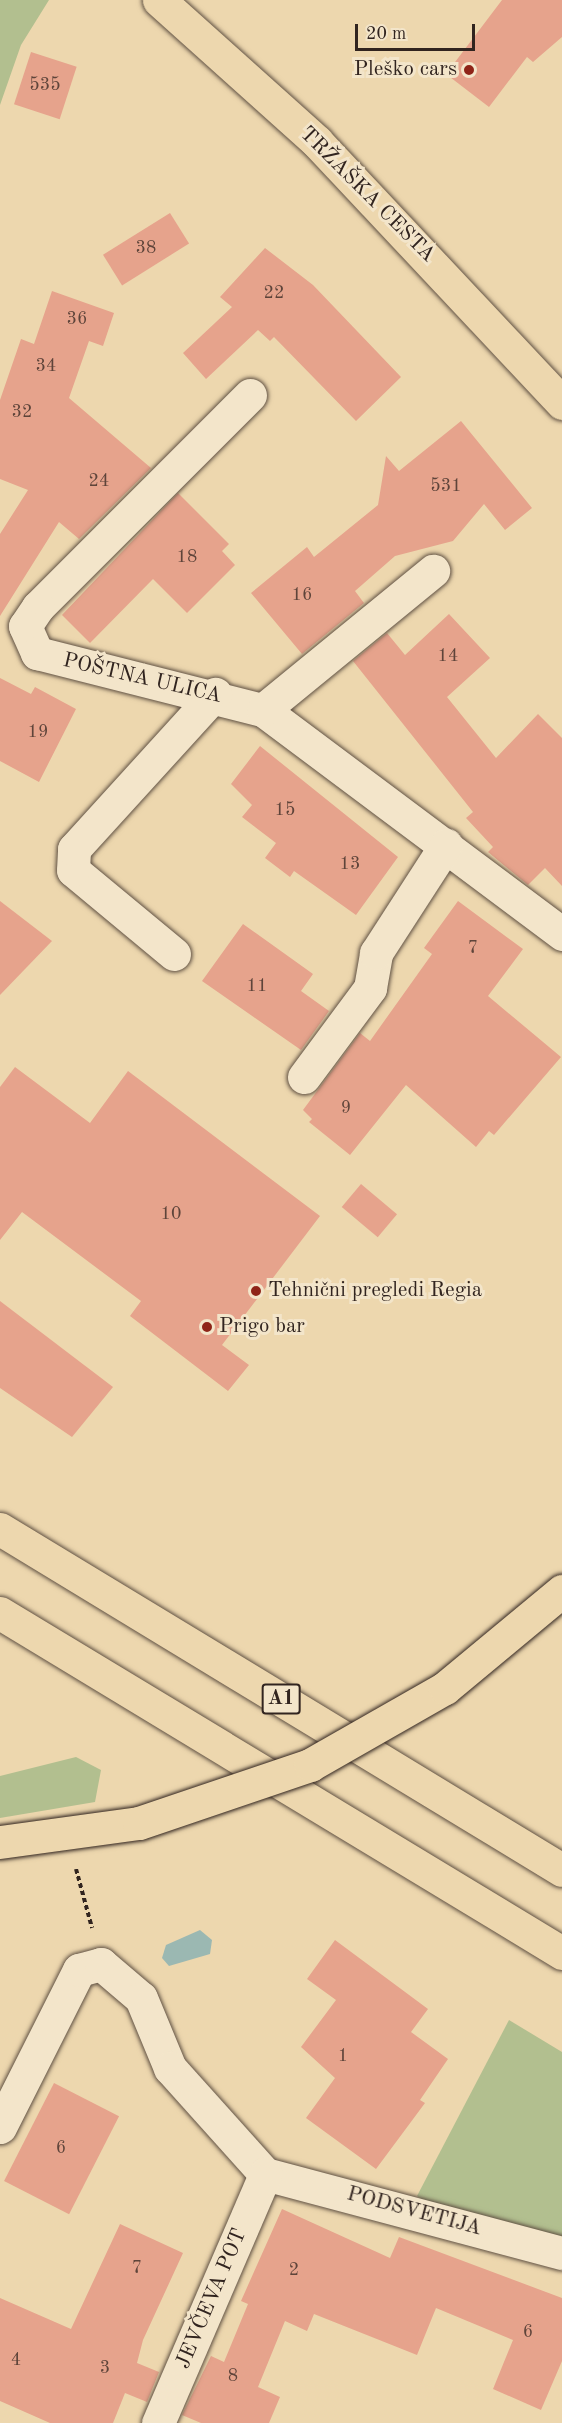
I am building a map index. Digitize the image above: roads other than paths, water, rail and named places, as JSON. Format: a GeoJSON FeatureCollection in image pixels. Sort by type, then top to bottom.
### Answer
{"type":"FeatureCollection","features":[{"type":"Feature","properties":{"kind":"main road","name":"TRŽAŠKA CESTA"},"geometry":{"type":"LineString","coordinates":[[159,0],[325,150],[562,403]]}},
{"type":"Feature","properties":{"kind":"main road","name":"A1"},"geometry":{"type":"LineString","coordinates":[[0,1529],[562,1870]]}},
{"type":"Feature","properties":{"kind":"main road"},"geometry":{"type":"LineString","coordinates":[[0,1842],[139,1823],[310,1765],[445,1688],[562,1590]]}},
{"type":"Feature","properties":{"kind":"main road"},"geometry":{"type":"LineString","coordinates":[[0,1613],[562,1953]]}},
{"type":"Feature","properties":{"kind":"street","name":"POŠTNA ULICA"},"geometry":{"type":"LineString","coordinates":[[250,395],[25,626],[37,653],[120,677],[214,694],[263,710],[562,934]]}},
{"type":"Feature","properties":{"kind":"street"},"geometry":{"type":"LineString","coordinates":[[263,710],[433,571]]}},
{"type":"Feature","properties":{"kind":"street"},"geometry":{"type":"LineString","coordinates":[[174,954],[73,870],[74,849],[214,694]]}},
{"type":"Feature","properties":{"kind":"street"},"geometry":{"type":"LineString","coordinates":[[303,1077],[370,988],[376,953],[446,845]]}},
{"type":"Feature","properties":{"kind":"street"},"geometry":{"type":"LineString","coordinates":[[0,2127],[80,1971],[101,1964],[141,1998],[170,2068],[265,2174]]}},
{"type":"Feature","properties":{"kind":"street","name":"PODSVETIJA"},"geometry":{"type":"LineString","coordinates":[[265,2174],[562,2253]]}},
{"type":"Feature","properties":{"kind":"street","name":"JEVČEVA POT"},"geometry":{"type":"LineString","coordinates":[[158,2423],[265,2174]]}},
{"type":"Feature","properties":{"kind":"water"},"geometry":{"type":"Polygon","coordinates":[[[200,1930],[212,1940],[210,1954],[169,1966],[162,1958],[166,1945],[200,1930]]]}},
{"type":"Feature","properties":{"kind":"place","name":"Pleško cars"},"geometry":{"type":"Point","coordinates":[469,70]}},
{"type":"Feature","properties":{"kind":"place","name":"Tehnični pregledi Regia"},"geometry":{"type":"Point","coordinates":[256,1291]}},
{"type":"Feature","properties":{"kind":"place","name":"Prigo bar"},"geometry":{"type":"Point","coordinates":[207,1327]}}]}
